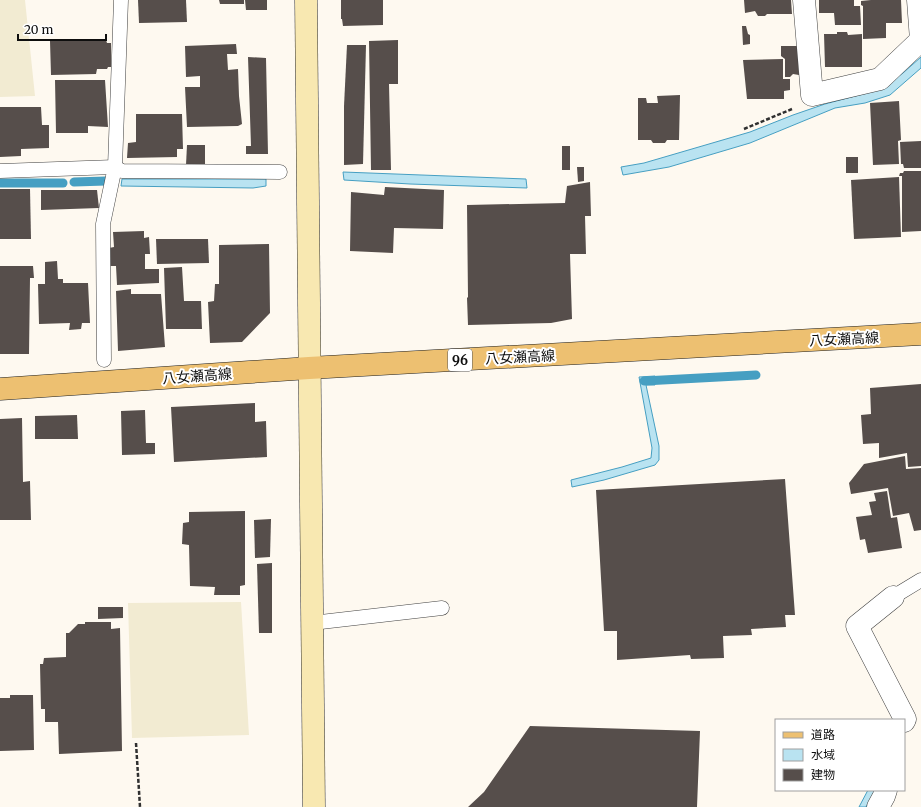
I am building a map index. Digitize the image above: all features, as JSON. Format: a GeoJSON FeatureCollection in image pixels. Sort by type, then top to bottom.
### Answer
{"type":"FeatureCollection","features":[{"type":"Feature","properties":{"kind":"main road","name":"八女瀬高線"},"geometry":{"type":"LineString","coordinates":[[0,389],[309,368],[921,334]]}},
{"type":"Feature","properties":{"kind":"street"},"geometry":{"type":"LineString","coordinates":[[306,0],[314,807]]}},
{"type":"Feature","properties":{"kind":"street"},"geometry":{"type":"LineString","coordinates":[[804,0],[812,95],[880,79],[921,40],[918,0]]}},
{"type":"Feature","properties":{"kind":"street"},"geometry":{"type":"LineString","coordinates":[[893,598],[857,626],[905,719]]}},
{"type":"Feature","properties":{"kind":"street"},"geometry":{"type":"LineString","coordinates":[[878,807],[886,791]]}},
{"type":"Feature","properties":{"kind":"lane"},"geometry":{"type":"LineString","coordinates":[[104,360],[103,224],[115,167],[121,0]]}},
{"type":"Feature","properties":{"kind":"lane"},"geometry":{"type":"LineString","coordinates":[[0,171],[115,167],[122,171],[280,172]]}},
{"type":"Feature","properties":{"kind":"lane"},"geometry":{"type":"LineString","coordinates":[[893,598],[921,580]]}},
{"type":"Feature","properties":{"kind":"lane"},"geometry":{"type":"LineString","coordinates":[[312,623],[442,608]]}},
{"type":"Feature","properties":{"kind":"path"},"geometry":{"type":"LineString","coordinates":[[744,128],[808,103],[812,95]]}},
{"type":"Feature","properties":{"kind":"path"},"geometry":{"type":"LineString","coordinates":[[136,743],[140,807]]}},
{"type":"Feature","properties":{"kind":"shaded area"},"geometry":{"type":"Polygon","coordinates":[[[0,0],[25,0],[35,96],[0,97],[0,0]]]}},
{"type":"Feature","properties":{"kind":"shaded area"},"geometry":{"type":"Polygon","coordinates":[[[241,602],[249,735],[132,738],[128,603],[241,602]]]}},
{"type":"Feature","properties":{"kind":"water"},"geometry":{"type":"Polygon","coordinates":[[[921,57],[921,68],[890,95],[865,103],[835,108],[750,143],[669,167],[623,175],[621,167],[644,163],[750,132],[825,104],[878,90],[903,73],[921,57]]]}},
{"type":"Feature","properties":{"kind":"water"},"geometry":{"type":"Polygon","coordinates":[[[343,172],[526,179],[527,188],[344,180],[343,172]]]}},
{"type":"Feature","properties":{"kind":"water"},"geometry":{"type":"Polygon","coordinates":[[[122,179],[266,179],[266,186],[253,188],[121,186],[122,179]]]}},
{"type":"Feature","properties":{"kind":"water"},"geometry":{"type":"Polygon","coordinates":[[[655,376],[655,385],[646,385],[659,446],[659,460],[655,465],[604,480],[572,487],[571,480],[651,458],[652,448],[639,377],[655,376]]]}},
{"type":"Feature","properties":{"kind":"water"},"geometry":{"type":"Polygon","coordinates":[[[867,791],[874,791],[866,807],[859,807],[867,791]]]}},
{"type":"Feature","properties":{"kind":"building"},"geometry":{"type":"Polygon","coordinates":[[[138,0],[186,0],[187,22],[139,23],[138,0]]]}},
{"type":"Feature","properties":{"kind":"building"},"geometry":{"type":"Polygon","coordinates":[[[219,0],[244,0],[244,4],[220,4],[219,0]]]}},
{"type":"Feature","properties":{"kind":"building"},"geometry":{"type":"Polygon","coordinates":[[[245,0],[267,0],[267,10],[246,10],[245,0]]]}},
{"type":"Feature","properties":{"kind":"building"},"geometry":{"type":"Polygon","coordinates":[[[341,0],[383,0],[383,25],[343,26],[341,19],[341,0]]]}},
{"type":"Feature","properties":{"kind":"building"},"geometry":{"type":"Polygon","coordinates":[[[744,0],[791,0],[792,14],[767,14],[765,16],[758,16],[755,11],[745,13],[744,0]]]}},
{"type":"Feature","properties":{"kind":"building"},"geometry":{"type":"Polygon","coordinates":[[[819,0],[854,0],[854,6],[860,6],[861,25],[835,25],[834,13],[819,13],[819,0]]]}},
{"type":"Feature","properties":{"kind":"building"},"geometry":{"type":"Polygon","coordinates":[[[901,0],[902,23],[886,23],[886,38],[863,39],[863,6],[861,5],[861,1],[901,0]]]}},
{"type":"Feature","properties":{"kind":"building"},"geometry":{"type":"Polygon","coordinates":[[[742,26],[746,26],[748,34],[750,35],[750,44],[743,45],[742,26]]]}},
{"type":"Feature","properties":{"kind":"building"},"geometry":{"type":"Polygon","coordinates":[[[837,32],[847,32],[848,35],[862,34],[862,67],[825,67],[824,34],[837,34],[837,32]]]}},
{"type":"Feature","properties":{"kind":"building"},"geometry":{"type":"Polygon","coordinates":[[[106,40],[107,43],[111,43],[111,67],[108,67],[107,69],[97,69],[96,74],[51,75],[50,41],[106,40]]]}},
{"type":"Feature","properties":{"kind":"building"},"geometry":{"type":"Polygon","coordinates":[[[398,40],[398,84],[389,84],[391,170],[371,170],[369,41],[398,40]]]}},
{"type":"Feature","properties":{"kind":"building"},"geometry":{"type":"Polygon","coordinates":[[[236,44],[237,54],[227,54],[228,70],[238,69],[242,124],[238,126],[187,127],[185,87],[200,87],[200,76],[186,77],[185,46],[236,44]]]}},
{"type":"Feature","properties":{"kind":"building"},"geometry":{"type":"Polygon","coordinates":[[[347,45],[366,45],[363,164],[344,165],[344,106],[347,45]]]}},
{"type":"Feature","properties":{"kind":"building"},"geometry":{"type":"Polygon","coordinates":[[[781,46],[798,46],[799,75],[793,74],[790,77],[785,77],[785,59],[781,56],[781,46]]]}},
{"type":"Feature","properties":{"kind":"building"},"geometry":{"type":"Polygon","coordinates":[[[248,57],[266,58],[268,154],[246,154],[246,146],[251,146],[248,57]]]}},
{"type":"Feature","properties":{"kind":"building"},"geometry":{"type":"Polygon","coordinates":[[[783,59],[783,79],[790,79],[790,90],[784,91],[784,99],[747,99],[743,60],[783,59]]]}},
{"type":"Feature","properties":{"kind":"building"},"geometry":{"type":"Polygon","coordinates":[[[55,80],[105,80],[108,127],[88,126],[88,133],[56,133],[55,80]]]}},
{"type":"Feature","properties":{"kind":"building"},"geometry":{"type":"Polygon","coordinates":[[[680,95],[679,140],[667,140],[665,143],[653,143],[651,140],[638,140],[638,98],[646,98],[647,103],[658,103],[657,96],[680,95]]]}},
{"type":"Feature","properties":{"kind":"building"},"geometry":{"type":"Polygon","coordinates":[[[899,101],[901,140],[898,141],[899,164],[873,165],[870,103],[899,101]]]}},
{"type":"Feature","properties":{"kind":"building"},"geometry":{"type":"Polygon","coordinates":[[[0,107],[41,107],[42,125],[49,125],[49,148],[21,149],[21,156],[0,157],[0,107]]]}},
{"type":"Feature","properties":{"kind":"building"},"geometry":{"type":"Polygon","coordinates":[[[136,114],[182,114],[183,149],[177,149],[177,157],[127,158],[128,143],[136,142],[136,114]]]}},
{"type":"Feature","properties":{"kind":"building"},"geometry":{"type":"Polygon","coordinates":[[[921,141],[921,168],[904,168],[903,164],[901,164],[900,142],[921,141]]]}},
{"type":"Feature","properties":{"kind":"building"},"geometry":{"type":"Polygon","coordinates":[[[187,145],[205,145],[205,165],[186,165],[187,145]]]}},
{"type":"Feature","properties":{"kind":"building"},"geometry":{"type":"Polygon","coordinates":[[[562,146],[570,146],[570,170],[562,170],[562,146]]]}},
{"type":"Feature","properties":{"kind":"building"},"geometry":{"type":"Polygon","coordinates":[[[846,157],[858,157],[858,173],[846,173],[846,157]]]}},
{"type":"Feature","properties":{"kind":"building"},"geometry":{"type":"Polygon","coordinates":[[[577,167],[584,167],[584,181],[578,182],[577,167]]]}},
{"type":"Feature","properties":{"kind":"building"},"geometry":{"type":"Polygon","coordinates":[[[904,171],[921,171],[921,231],[902,232],[902,176],[899,176],[900,173],[903,173],[904,171]]]}},
{"type":"Feature","properties":{"kind":"building"},"geometry":{"type":"Polygon","coordinates":[[[899,177],[901,237],[854,239],[851,180],[899,177]]]}},
{"type":"Feature","properties":{"kind":"building"},"geometry":{"type":"Polygon","coordinates":[[[590,182],[591,216],[585,216],[586,254],[570,254],[572,319],[551,323],[468,325],[467,205],[565,203],[567,186],[590,182]]]}},
{"type":"Feature","properties":{"kind":"building"},"geometry":{"type":"Polygon","coordinates":[[[385,187],[444,190],[443,229],[394,228],[393,253],[350,251],[351,192],[384,195],[385,187]]]}},
{"type":"Feature","properties":{"kind":"building"},"geometry":{"type":"Polygon","coordinates":[[[0,189],[30,189],[31,239],[0,239],[0,189]]]}},
{"type":"Feature","properties":{"kind":"building"},"geometry":{"type":"Polygon","coordinates":[[[41,190],[97,190],[99,208],[41,210],[41,190]]]}},
{"type":"Feature","properties":{"kind":"building"},"geometry":{"type":"Polygon","coordinates":[[[144,231],[144,238],[149,237],[150,254],[145,254],[145,269],[159,269],[159,283],[117,285],[116,266],[110,266],[109,248],[114,247],[113,232],[144,231]]]}},
{"type":"Feature","properties":{"kind":"building"},"geometry":{"type":"Polygon","coordinates":[[[156,239],[208,239],[209,263],[157,264],[156,239]]]}},
{"type":"Feature","properties":{"kind":"building"},"geometry":{"type":"Polygon","coordinates":[[[269,244],[270,313],[242,342],[210,343],[208,302],[214,301],[215,284],[219,284],[219,245],[269,244]]]}},
{"type":"Feature","properties":{"kind":"building"},"geometry":{"type":"Polygon","coordinates":[[[57,261],[58,279],[63,279],[63,283],[88,283],[90,323],[82,323],[81,329],[69,330],[70,323],[39,324],[38,284],[45,284],[45,262],[57,261]]]}},
{"type":"Feature","properties":{"kind":"building"},"geometry":{"type":"Polygon","coordinates":[[[0,266],[33,266],[34,278],[30,278],[29,354],[0,354],[0,266]]]}},
{"type":"Feature","properties":{"kind":"building"},"geometry":{"type":"Polygon","coordinates":[[[182,267],[184,301],[201,301],[202,329],[166,329],[164,268],[182,267]]]}},
{"type":"Feature","properties":{"kind":"building"},"geometry":{"type":"Polygon","coordinates":[[[131,289],[131,294],[161,294],[165,347],[118,351],[116,291],[131,289]]]}},
{"type":"Feature","properties":{"kind":"building"},"geometry":{"type":"Polygon","coordinates":[[[921,384],[921,466],[908,467],[907,453],[879,458],[879,443],[863,444],[861,415],[871,414],[870,388],[921,384]]]}},
{"type":"Feature","properties":{"kind":"building"},"geometry":{"type":"Polygon","coordinates":[[[255,403],[255,422],[266,421],[267,457],[174,462],[171,407],[255,403]]]}},
{"type":"Feature","properties":{"kind":"building"},"geometry":{"type":"Polygon","coordinates":[[[145,410],[146,443],[155,443],[155,454],[122,455],[121,411],[145,410]]]}},
{"type":"Feature","properties":{"kind":"building"},"geometry":{"type":"Polygon","coordinates":[[[77,415],[78,439],[35,439],[35,416],[77,415]]]}},
{"type":"Feature","properties":{"kind":"building"},"geometry":{"type":"Polygon","coordinates":[[[22,418],[23,482],[30,481],[31,520],[0,520],[0,419],[22,418]]]}},
{"type":"Feature","properties":{"kind":"building"},"geometry":{"type":"Polygon","coordinates":[[[905,456],[906,469],[921,468],[921,530],[914,531],[909,513],[893,516],[888,488],[851,494],[849,483],[864,464],[905,456]]]}},
{"type":"Feature","properties":{"kind":"building"},"geometry":{"type":"Polygon","coordinates":[[[785,479],[795,615],[785,615],[786,627],[751,629],[752,635],[723,636],[724,658],[691,659],[690,655],[617,660],[617,631],[604,631],[596,490],[785,479]]]}},
{"type":"Feature","properties":{"kind":"building"},"geometry":{"type":"Polygon","coordinates":[[[887,491],[891,518],[897,517],[902,548],[868,553],[865,539],[860,540],[856,517],[872,515],[869,502],[876,501],[874,493],[887,491]]]}},
{"type":"Feature","properties":{"kind":"building"},"geometry":{"type":"Polygon","coordinates":[[[245,511],[245,585],[240,586],[240,595],[214,595],[215,587],[190,586],[189,545],[182,544],[183,523],[189,522],[189,512],[245,511]]]}},
{"type":"Feature","properties":{"kind":"building"},"geometry":{"type":"Polygon","coordinates":[[[271,519],[270,557],[255,558],[254,520],[271,519]]]}},
{"type":"Feature","properties":{"kind":"building"},"geometry":{"type":"Polygon","coordinates":[[[272,563],[272,633],[259,633],[257,564],[272,563]]]}},
{"type":"Feature","properties":{"kind":"building"},"geometry":{"type":"Polygon","coordinates":[[[98,607],[123,607],[123,618],[98,619],[98,607]]]}},
{"type":"Feature","properties":{"kind":"building"},"geometry":{"type":"Polygon","coordinates":[[[85,622],[111,622],[111,629],[120,628],[122,751],[59,754],[58,722],[45,722],[45,709],[41,709],[40,664],[43,664],[44,658],[66,657],[66,633],[69,633],[78,624],[85,624],[85,622]]]}},
{"type":"Feature","properties":{"kind":"building"},"geometry":{"type":"Polygon","coordinates":[[[10,695],[33,695],[34,750],[0,751],[0,698],[10,698],[10,695]]]}},
{"type":"Feature","properties":{"kind":"building"},"geometry":{"type":"Polygon","coordinates":[[[530,726],[700,731],[697,807],[468,807],[484,792],[530,726]]]}},
{"type":"Feature","properties":{"kind":"waterway"},"geometry":{"type":"LineString","coordinates":[[74,182],[106,181]]}},
{"type":"Feature","properties":{"kind":"waterway"},"geometry":{"type":"LineString","coordinates":[[0,183],[63,183]]}},
{"type":"Feature","properties":{"kind":"waterway"},"geometry":{"type":"LineString","coordinates":[[644,381],[756,375]]}}]}
